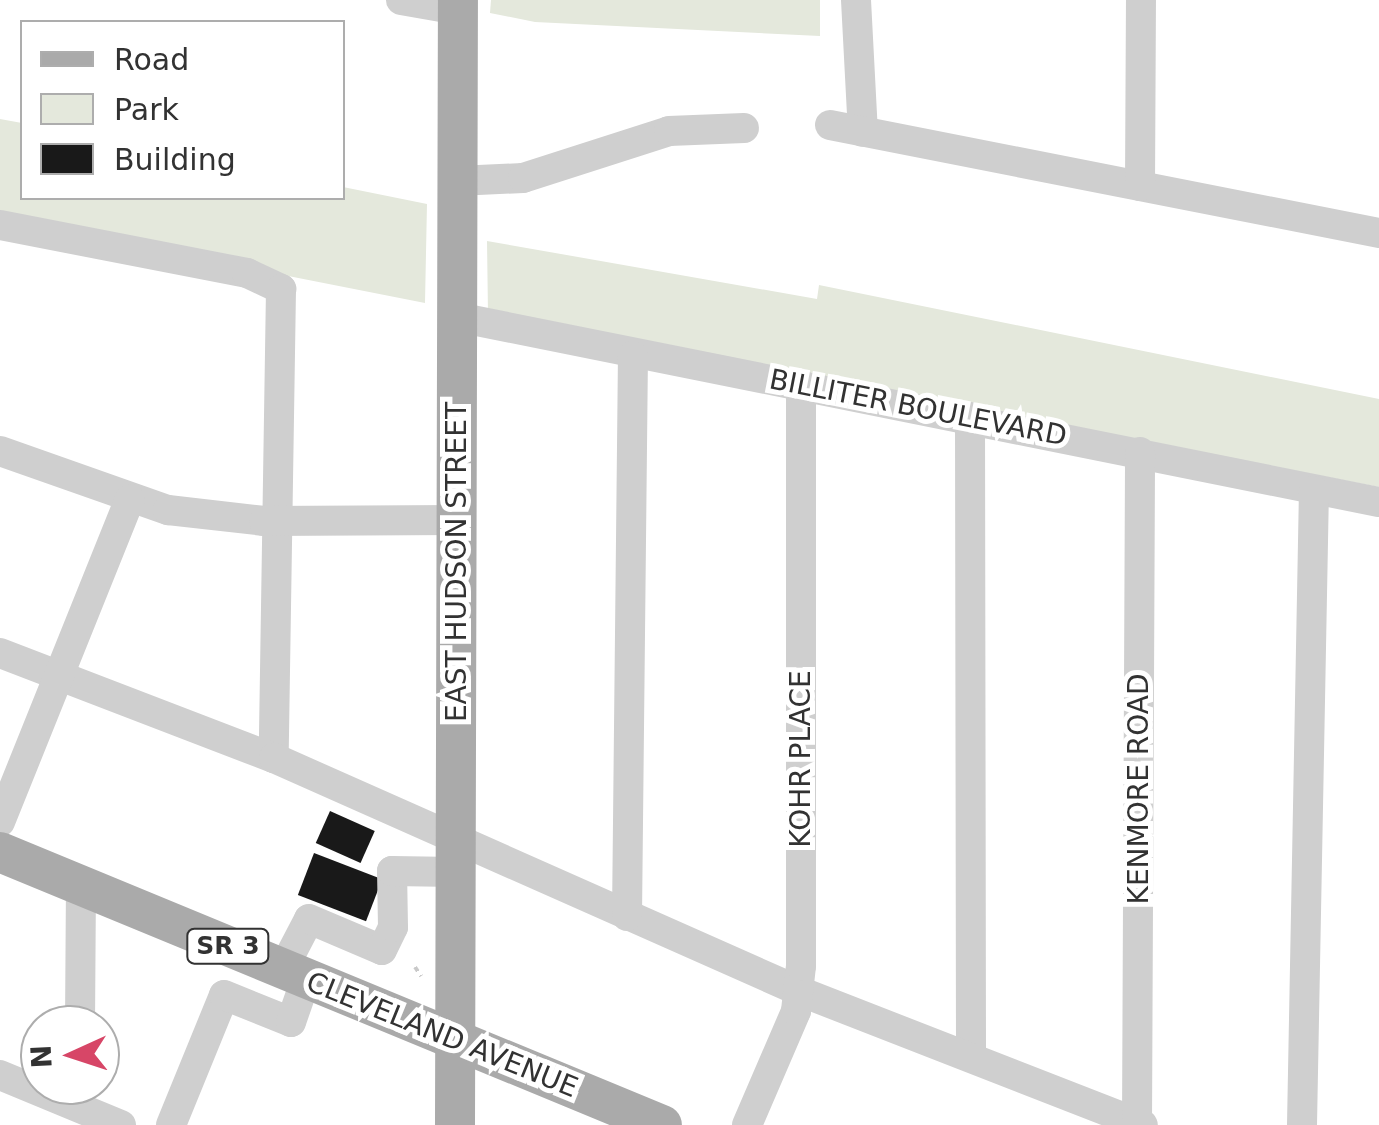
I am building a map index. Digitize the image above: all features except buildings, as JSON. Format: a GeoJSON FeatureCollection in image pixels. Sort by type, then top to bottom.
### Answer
{"type":"FeatureCollection","features":[{"type":"Feature","properties":{"kind":"main road","name":"EAST HUDSON STREET"},"geometry":{"type":"LineString","coordinates":[[456,1125],[458,5]]}},
{"type":"Feature","properties":{"kind":"main road","name":"CLEVELAND AVENUE"},"geometry":{"type":"LineString","coordinates":[[0,852],[662,1125]]}},
{"type":"Feature","properties":{"kind":"street"},"geometry":{"type":"LineString","coordinates":[[401,0],[458,5]]}},
{"type":"Feature","properties":{"kind":"street"},"geometry":{"type":"LineString","coordinates":[[856,0],[862,132]]}},
{"type":"Feature","properties":{"kind":"street"},"geometry":{"type":"LineString","coordinates":[[1140,186],[1141,0]]}},
{"type":"Feature","properties":{"kind":"street"},"geometry":{"type":"LineString","coordinates":[[830,125],[1379,232]]}},
{"type":"Feature","properties":{"kind":"street"},"geometry":{"type":"LineString","coordinates":[[457,180],[523,178],[669,131],[744,128]]}},
{"type":"Feature","properties":{"kind":"street"},"geometry":{"type":"LineString","coordinates":[[0,225],[247,273],[281,290],[281,521],[274,758]]}},
{"type":"Feature","properties":{"kind":"street","name":"BILLITER BOULEVARD"},"geometry":{"type":"LineString","coordinates":[[457,317],[633,356],[802,384],[1379,502]]}},
{"type":"Feature","properties":{"kind":"street"},"geometry":{"type":"LineString","coordinates":[[627,916],[633,356]]}},
{"type":"Feature","properties":{"kind":"street","name":"KOHR PLACE"},"geometry":{"type":"LineString","coordinates":[[748,1125],[798,990],[802,384]]}},
{"type":"Feature","properties":{"kind":"street"},"geometry":{"type":"LineString","coordinates":[[970,417],[971,1055]]}},
{"type":"Feature","properties":{"kind":"street"},"geometry":{"type":"LineString","coordinates":[[0,451],[168,510],[281,521],[456,520]]}},
{"type":"Feature","properties":{"kind":"street","name":"KENMORE ROAD"},"geometry":{"type":"LineString","coordinates":[[1139,1124],[1140,452]]}},
{"type":"Feature","properties":{"kind":"street"},"geometry":{"type":"LineString","coordinates":[[1302,1125],[1314,490]]}},
{"type":"Feature","properties":{"kind":"street"},"geometry":{"type":"LineString","coordinates":[[0,822],[130,499]]}},
{"type":"Feature","properties":{"kind":"street"},"geometry":{"type":"LineString","coordinates":[[0,653],[274,758],[456,856],[627,916],[798,990],[1139,1124]]}},
{"type":"Feature","properties":{"kind":"street"},"geometry":{"type":"LineString","coordinates":[[171,1125],[224,995],[291,1022],[295,974],[308,919],[382,950],[394,927],[392,871],[456,856]]}},
{"type":"Feature","properties":{"kind":"street"},"geometry":{"type":"LineString","coordinates":[[80,1005],[81,885]]}},
{"type":"Feature","properties":{"kind":"street"},"geometry":{"type":"LineString","coordinates":[[0,1075],[121,1125]]}},
{"type":"Feature","properties":{"kind":"path"},"geometry":{"type":"LineString","coordinates":[[415,968],[421,976]]}},
{"type":"Feature","properties":{"kind":"green space"},"geometry":{"type":"Polygon","coordinates":[[[491,0],[820,0],[820,36],[535,22],[490,13],[491,0]]]}},
{"type":"Feature","properties":{"kind":"green space"},"geometry":{"type":"Polygon","coordinates":[[[0,119],[20,123],[20,200],[345,200],[345,187],[427,204],[425,303],[0,219],[0,119]]]}},
{"type":"Feature","properties":{"kind":"green space"},"geometry":{"type":"Polygon","coordinates":[[[487,241],[817,299],[819,285],[1379,399],[1379,487],[488,315],[487,241]]]}}]}
